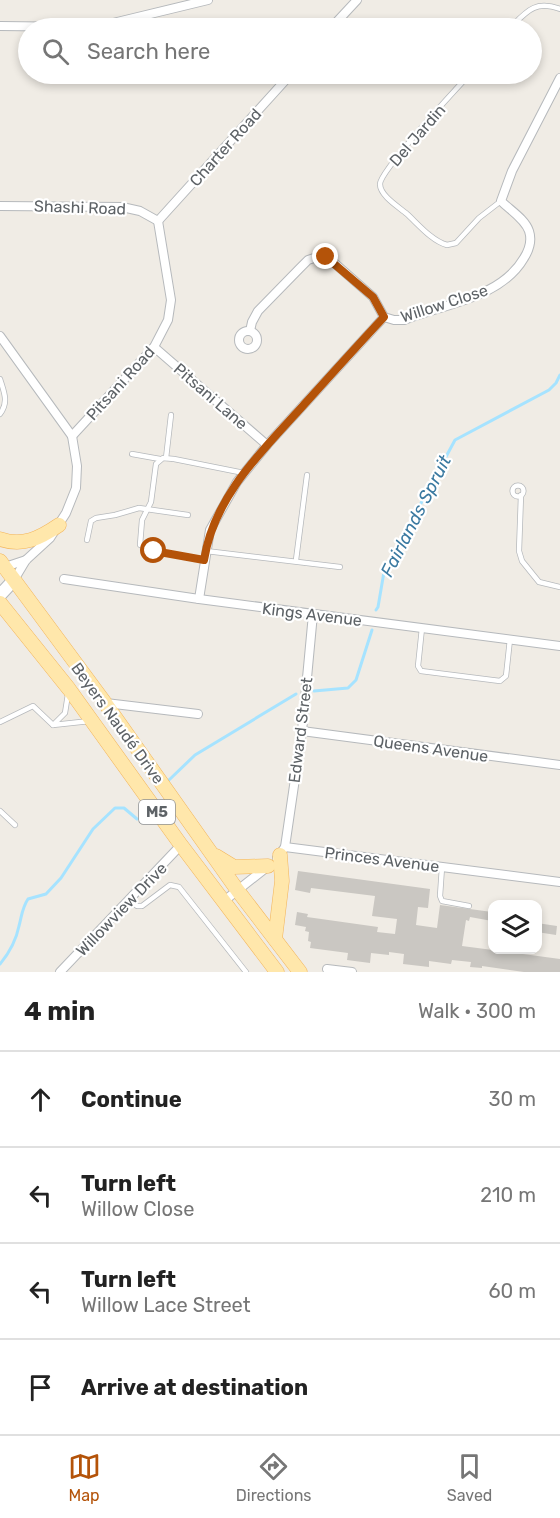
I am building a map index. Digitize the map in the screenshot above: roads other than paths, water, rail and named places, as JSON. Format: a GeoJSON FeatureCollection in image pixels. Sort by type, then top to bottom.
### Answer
{"type":"FeatureCollection","features":[{"type":"Feature","properties":{"kind":"main road"},"geometry":{"type":"LineString","coordinates":[[0,539],[8,542],[24,542],[41,537],[59,525]]}},
{"type":"Feature","properties":{"kind":"main road","name":"Beyers Naudé Drive"},"geometry":{"type":"LineString","coordinates":[[2,566],[105,703],[237,891],[300,972]]}},
{"type":"Feature","properties":{"kind":"main road","name":"Beyers Naudé Drive"},"geometry":{"type":"LineString","coordinates":[[0,603],[69,689],[181,845],[277,972]]}},
{"type":"Feature","properties":{"kind":"main road"},"geometry":{"type":"LineString","coordinates":[[275,939],[282,881],[282,851]]}},
{"type":"Feature","properties":{"kind":"main road"},"geometry":{"type":"LineString","coordinates":[[212,854],[234,867],[268,866]]}},
{"type":"Feature","properties":{"kind":"street"},"geometry":{"type":"LineString","coordinates":[[134,18],[208,0]]}},
{"type":"Feature","properties":{"kind":"street"},"geometry":{"type":"LineString","coordinates":[[340,18],[357,0]]}},
{"type":"Feature","properties":{"kind":"street"},"geometry":{"type":"LineString","coordinates":[[0,26],[18,26]]}},
{"type":"Feature","properties":{"kind":"street"},"geometry":{"type":"LineString","coordinates":[[501,201],[512,171],[560,78]]}},
{"type":"Feature","properties":{"kind":"street","name":"Charter Road"},"geometry":{"type":"LineString","coordinates":[[158,221],[282,84]]}},
{"type":"Feature","properties":{"kind":"street","name":"Willow Close"},"geometry":{"type":"LineString","coordinates":[[199,599],[205,555],[214,520],[244,473],[384,317],[404,320],[482,293],[512,274],[526,254],[530,238],[524,223],[501,201]]}},
{"type":"Feature","properties":{"kind":"street","name":"Shashi Road"},"geometry":{"type":"LineString","coordinates":[[0,206],[122,207],[140,211],[158,221]]}},
{"type":"Feature","properties":{"kind":"street","name":"Pitsani Road"},"geometry":{"type":"LineString","coordinates":[[72,436],[154,347],[168,320],[171,300],[158,221]]}},
{"type":"Feature","properties":{"kind":"street"},"geometry":{"type":"LineString","coordinates":[[250,331],[258,311],[308,260],[320,256],[332,261],[373,297],[384,317]]}},
{"type":"Feature","properties":{"kind":"street"},"geometry":{"type":"LineString","coordinates":[[0,336],[72,436],[77,466],[76,488],[59,525],[50,538],[26,560],[14,580],[0,595]]}},
{"type":"Feature","properties":{"kind":"street","name":"Pitsani Lane"},"geometry":{"type":"LineString","coordinates":[[154,347],[267,445]]}},
{"type":"Feature","properties":{"kind":"street"},"geometry":{"type":"LineString","coordinates":[[2,566],[26,560]]}},
{"type":"Feature","properties":{"kind":"street","name":"Kings Avenue"},"geometry":{"type":"LineString","coordinates":[[64,579],[199,599],[560,645]]}},
{"type":"Feature","properties":{"kind":"street","name":"Edward Street"},"geometry":{"type":"LineString","coordinates":[[282,851],[302,730],[313,614]]}},
{"type":"Feature","properties":{"kind":"street"},"geometry":{"type":"LineString","coordinates":[[105,703],[198,714]]}},
{"type":"Feature","properties":{"kind":"street","name":"Queens Avenue"},"geometry":{"type":"LineString","coordinates":[[302,730],[560,765]]}},
{"type":"Feature","properties":{"kind":"street","name":"Willowview Drive"},"geometry":{"type":"LineString","coordinates":[[60,972],[181,845]]}},
{"type":"Feature","properties":{"kind":"street"},"geometry":{"type":"LineString","coordinates":[[224,901],[268,866],[282,851]]}},
{"type":"Feature","properties":{"kind":"street","name":"Princes Avenue"},"geometry":{"type":"LineString","coordinates":[[282,851],[442,867],[560,882]]}},
{"type":"Feature","properties":{"kind":"street"},"geometry":{"type":"LineString","coordinates":[[327,969],[352,972]]}},
{"type":"Feature","properties":{"kind":"lane"},"geometry":{"type":"LineString","coordinates":[[521,18],[534,6],[548,4],[560,9]]}},
{"type":"Feature","properties":{"kind":"lane","name":"Del Jardin"},"geometry":{"type":"LineString","coordinates":[[461,84],[398,154],[382,177],[381,187],[386,196],[429,234],[447,245],[456,243],[478,218],[501,201]]}},
{"type":"Feature","properties":{"kind":"lane"},"geometry":{"type":"LineString","coordinates":[[0,379],[6,398],[4,409],[0,414]]}},
{"type":"Feature","properties":{"kind":"lane"},"geometry":{"type":"LineString","coordinates":[[166,458],[171,415]]}},
{"type":"Feature","properties":{"kind":"lane"},"geometry":{"type":"LineString","coordinates":[[132,454],[244,473]]}},
{"type":"Feature","properties":{"kind":"lane"},"geometry":{"type":"LineString","coordinates":[[160,459],[156,464],[148,508],[142,520],[140,545],[154,551],[296,560],[340,567]]}},
{"type":"Feature","properties":{"kind":"lane"},"geometry":{"type":"LineString","coordinates":[[296,560],[307,475]]}},
{"type":"Feature","properties":{"kind":"lane"},"geometry":{"type":"LineString","coordinates":[[521,495],[520,556],[539,582],[560,587]]}},
{"type":"Feature","properties":{"kind":"lane"},"geometry":{"type":"LineString","coordinates":[[87,540],[93,519],[148,508],[188,515]]}},
{"type":"Feature","properties":{"kind":"lane"},"geometry":{"type":"LineString","coordinates":[[422,628],[418,666],[421,671],[500,681],[506,676],[510,639]]}},
{"type":"Feature","properties":{"kind":"lane"},"geometry":{"type":"LineString","coordinates":[[53,725],[65,713],[69,689]]}},
{"type":"Feature","properties":{"kind":"lane"},"geometry":{"type":"LineString","coordinates":[[0,722],[33,706],[53,725],[92,721]]}},
{"type":"Feature","properties":{"kind":"lane"},"geometry":{"type":"LineString","coordinates":[[0,811],[15,825]]}},
{"type":"Feature","properties":{"kind":"lane"},"geometry":{"type":"LineString","coordinates":[[442,867],[440,896],[442,901],[469,906]]}},
{"type":"Feature","properties":{"kind":"lane"},"geometry":{"type":"LineString","coordinates":[[129,900],[137,906],[142,906],[170,885],[179,887],[246,972]]}},
{"type":"Feature","properties":{"kind":"waterway","name":"Fairlands Spruit"},"geometry":{"type":"LineString","coordinates":[[376,610],[384,572],[455,440],[549,390],[560,375]]}},
{"type":"Feature","properties":{"kind":"waterway","name":"Fairlands Spruit"},"geometry":{"type":"LineString","coordinates":[[314,691],[348,688],[356,680],[372,630]]}},
{"type":"Feature","properties":{"kind":"waterway","name":"Fairlands Spruit"},"geometry":{"type":"LineString","coordinates":[[169,780],[195,755],[296,694]]}},
{"type":"Feature","properties":{"kind":"waterway","name":"Fairlands Spruit"},"geometry":{"type":"LineString","coordinates":[[0,964],[10,951],[28,899],[46,894],[61,878],[93,829],[115,808],[124,808],[137,819]]}}]}
